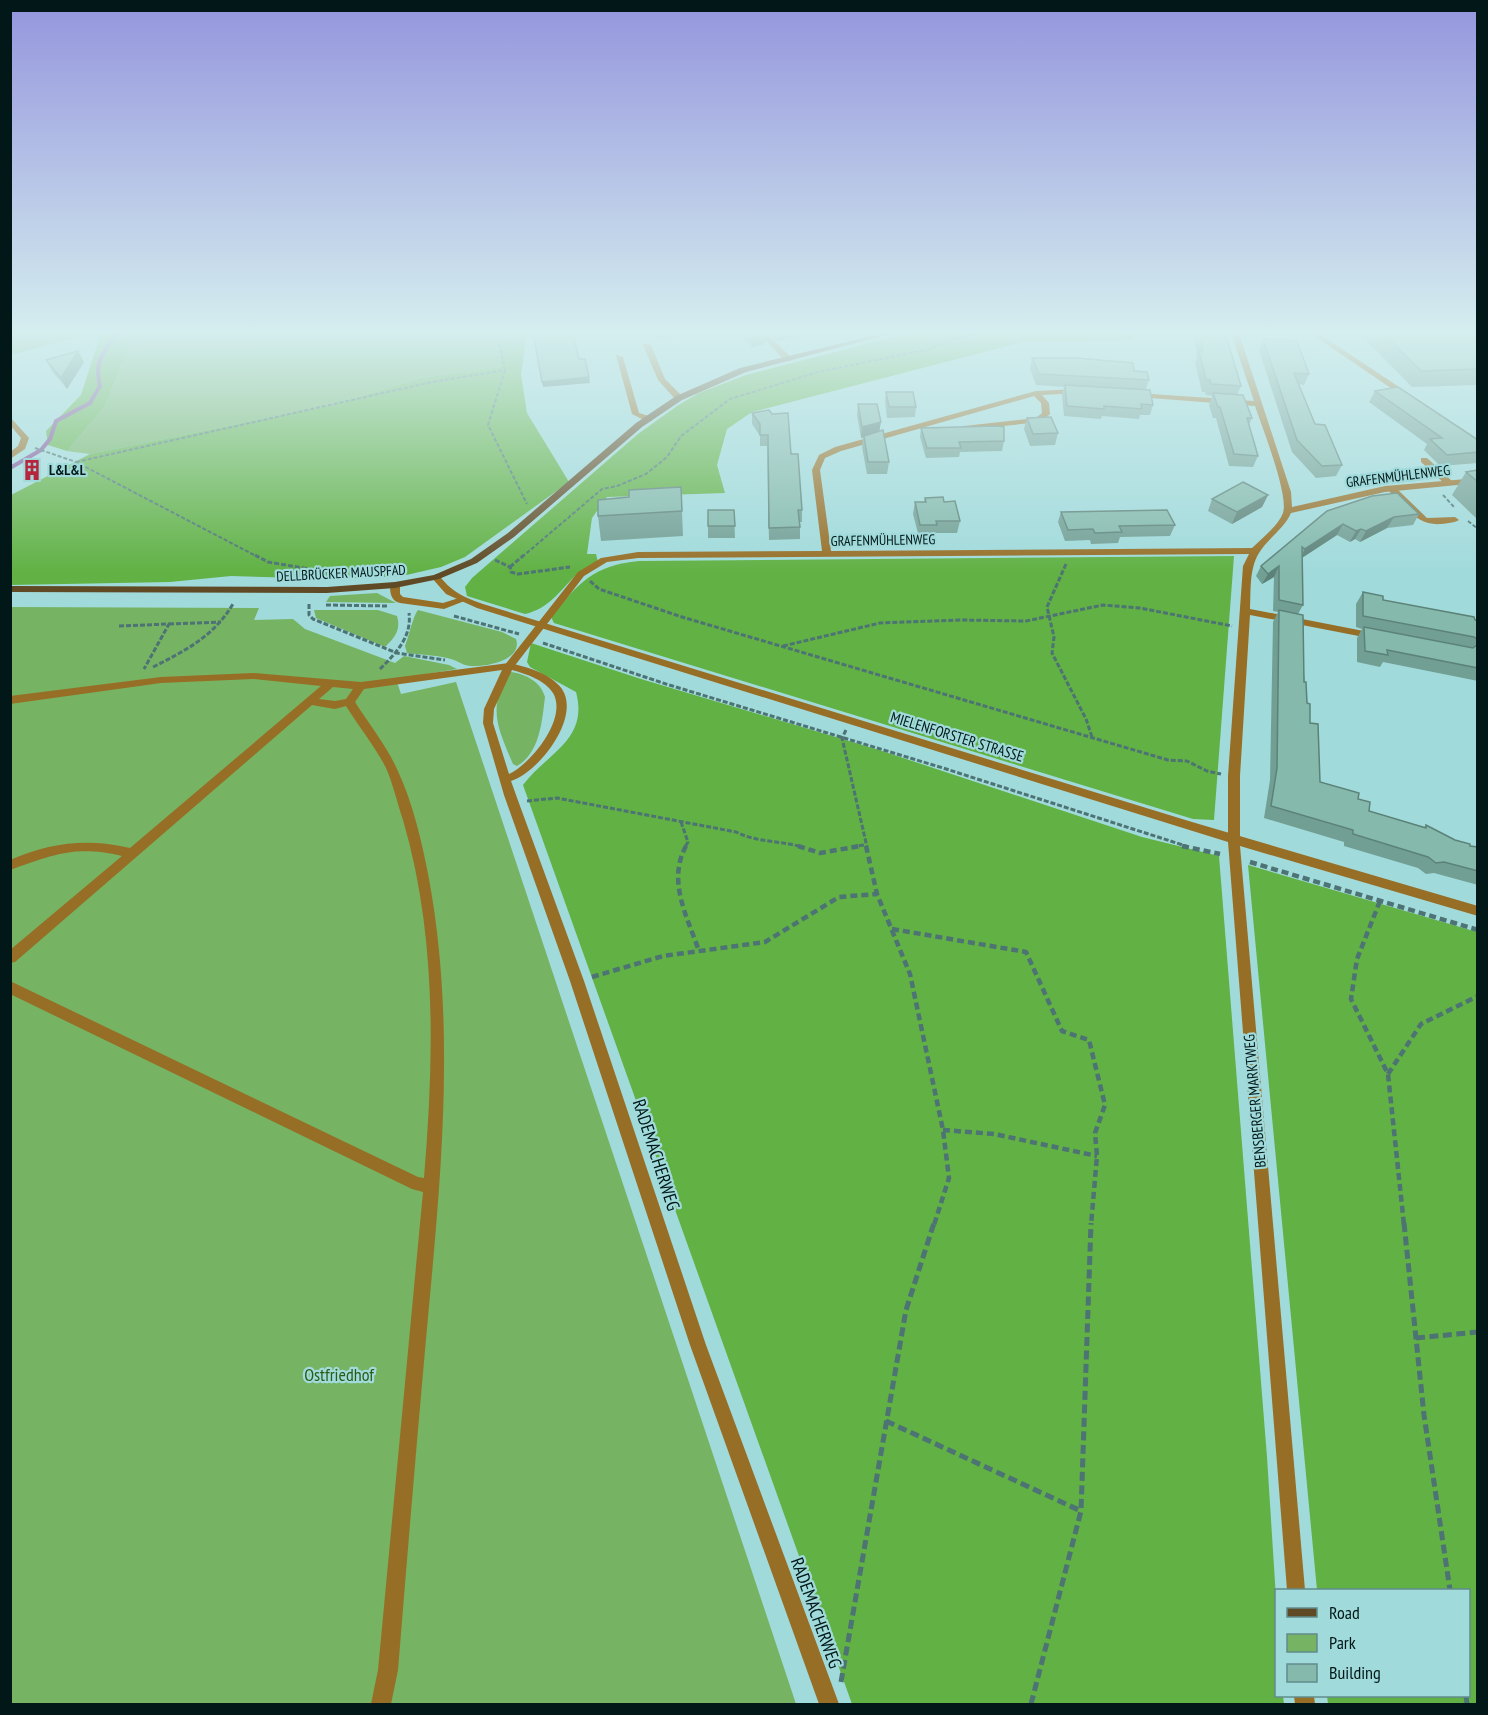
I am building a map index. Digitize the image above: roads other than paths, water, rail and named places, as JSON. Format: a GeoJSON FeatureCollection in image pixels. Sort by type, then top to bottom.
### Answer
{"type":"FeatureCollection","features":[{"type":"Feature","properties":{"kind":"main road","name":"DELLBRÜCKER MAUSPFAD"},"geometry":{"type":"LineString","coordinates":[[10,589],[327,590],[395,585],[436,577],[474,561],[511,535],[656,413]]}},
{"type":"Feature","properties":{"kind":"street"},"geometry":{"type":"LineString","coordinates":[[636,413],[649,418]]}},
{"type":"Feature","properties":{"kind":"street"},"geometry":{"type":"LineString","coordinates":[[827,555],[816,470],[822,457],[838,449],[966,413]]}},
{"type":"Feature","properties":{"kind":"street"},"geometry":{"type":"LineString","coordinates":[[951,429],[1038,420],[1046,413]]}},
{"type":"Feature","properties":{"kind":"street"},"geometry":{"type":"LineString","coordinates":[[1261,413],[1287,492],[1288,512]]}},
{"type":"Feature","properties":{"kind":"street"},"geometry":{"type":"LineString","coordinates":[[10,418],[25,438],[22,447],[10,457]]}},
{"type":"Feature","properties":{"kind":"street"},"geometry":{"type":"LineString","coordinates":[[900,432],[940,430]]}},
{"type":"Feature","properties":{"kind":"street"},"geometry":{"type":"LineString","coordinates":[[1424,460],[1449,483]]}},
{"type":"Feature","properties":{"kind":"street","name":"GRAFENMÜHLENWEG"},"geometry":{"type":"LineString","coordinates":[[1288,512],[1335,499],[1391,488],[1478,480]]}},
{"type":"Feature","properties":{"kind":"street"},"geometry":{"type":"LineString","coordinates":[[1391,488],[1424,520],[1432,522],[1455,520]]}},
{"type":"Feature","properties":{"kind":"street","name":"BENSBERGER MARKTWEG"},"geometry":{"type":"LineString","coordinates":[[1288,512],[1255,551],[1248,566],[1234,777],[1234,840],[1296,1589]]}},
{"type":"Feature","properties":{"kind":"street","name":"GRAFENMÜHLENWEG"},"geometry":{"type":"LineString","coordinates":[[540,625],[581,574],[604,560],[638,555],[1255,551]]}},
{"type":"Feature","properties":{"kind":"street","name":"MIELENFORSTER STRASSE"},"geometry":{"type":"LineString","coordinates":[[436,577],[442,586],[462,600],[1234,840],[1478,911]]}},
{"type":"Feature","properties":{"kind":"street"},"geometry":{"type":"LineString","coordinates":[[395,585],[395,594],[400,600],[444,606],[462,600]]}},
{"type":"Feature","properties":{"kind":"street"},"geometry":{"type":"LineString","coordinates":[[1245,611],[1384,638]]}},
{"type":"Feature","properties":{"kind":"street","name":"RADEMACHERWEG"},"geometry":{"type":"LineString","coordinates":[[540,625],[509,666],[494,696],[488,723],[511,799],[577,981],[698,1345],[834,1699]]}},
{"type":"Feature","properties":{"kind":"street"},"geometry":{"type":"LineString","coordinates":[[10,700],[137,682],[253,676],[361,686],[509,666],[527,671],[552,686],[561,699],[562,710],[555,731],[536,759],[518,775],[505,779]]}},
{"type":"Feature","properties":{"kind":"street"},"geometry":{"type":"LineString","coordinates":[[10,958],[330,684]]}},
{"type":"Feature","properties":{"kind":"street"},"geometry":{"type":"LineString","coordinates":[[310,701],[335,705],[349,702],[361,686]]}},
{"type":"Feature","properties":{"kind":"street"},"geometry":{"type":"LineString","coordinates":[[349,702],[383,750],[397,781],[410,822],[422,874],[432,942],[438,1032],[431,1186],[388,1670],[381,1704]]}},
{"type":"Feature","properties":{"kind":"street"},"geometry":{"type":"LineString","coordinates":[[10,865],[66,846],[89,845],[131,853]]}},
{"type":"Feature","properties":{"kind":"street"},"geometry":{"type":"LineString","coordinates":[[10,987],[417,1184],[431,1186]]}},
{"type":"Feature","properties":{"kind":"waterway"},"geometry":{"type":"LineString","coordinates":[[10,468],[41,450],[50,439],[56,421],[71,413]]}},
{"type":"Feature","properties":{"kind":"place","name":"L&L&L"},"geometry":{"type":"Point","coordinates":[32,470]}},
{"type":"Feature","properties":{"kind":"park label","name":"Ostfriedhof"},"geometry":{"type":"Point","coordinates":[339,1375]}}]}
